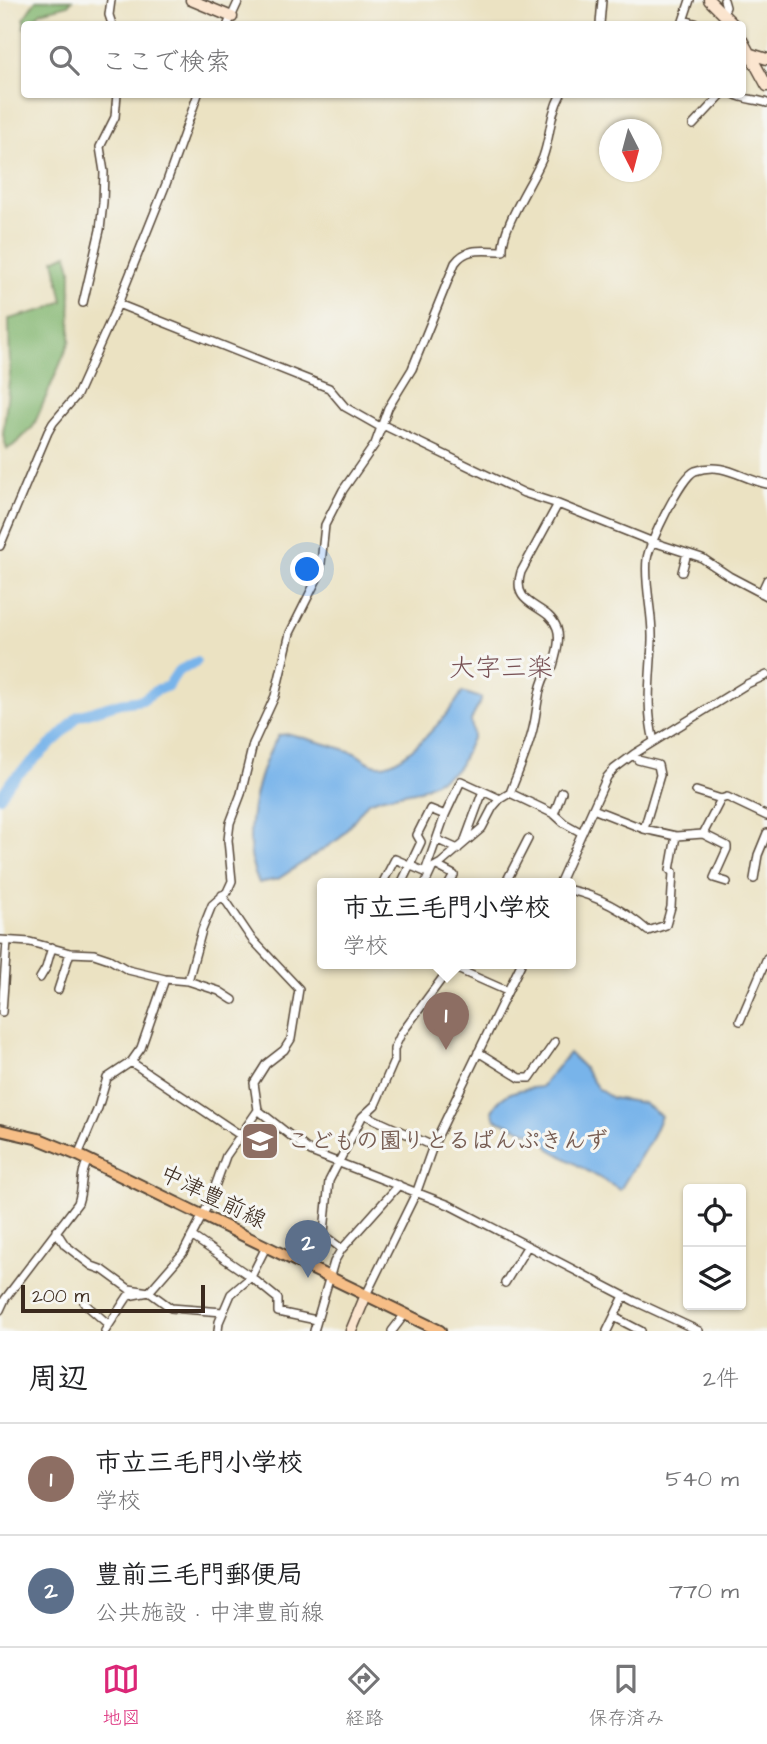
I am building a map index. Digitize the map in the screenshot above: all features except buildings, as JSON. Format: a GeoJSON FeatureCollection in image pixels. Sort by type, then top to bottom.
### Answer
{"type":"FeatureCollection","features":[{"type":"Feature","properties":{"kind":"main road","name":"中津豊前線"},"geometry":{"type":"LineString","coordinates":[[0,1130],[39,1139],[83,1158],[440,1331]]}},
{"type":"Feature","properties":{"kind":"street"},"geometry":{"type":"LineString","coordinates":[[111,0],[111,21]]}},
{"type":"Feature","properties":{"kind":"street"},"geometry":{"type":"LineString","coordinates":[[191,0],[230,21],[239,0]]}},
{"type":"Feature","properties":{"kind":"street"},"geometry":{"type":"LineString","coordinates":[[600,21],[602,0]]}},
{"type":"Feature","properties":{"kind":"street"},"geometry":{"type":"LineString","coordinates":[[683,21],[690,0]]}},
{"type":"Feature","properties":{"kind":"street"},"geometry":{"type":"LineString","coordinates":[[709,0],[730,21]]}},
{"type":"Feature","properties":{"kind":"street"},"geometry":{"type":"LineString","coordinates":[[723,13],[726,7],[724,0]]}},
{"type":"Feature","properties":{"kind":"street"},"geometry":{"type":"LineString","coordinates":[[746,45],[767,86]]}},
{"type":"Feature","properties":{"kind":"street"},"geometry":{"type":"LineString","coordinates":[[751,54],[767,60]]}},
{"type":"Feature","properties":{"kind":"street"},"geometry":{"type":"LineString","coordinates":[[83,303],[100,230],[104,172],[100,147],[115,117],[117,98]]}},
{"type":"Feature","properties":{"kind":"street"},"geometry":{"type":"LineString","coordinates":[[0,546],[48,432],[77,395],[118,304],[197,98]]}},
{"type":"Feature","properties":{"kind":"street"},"geometry":{"type":"LineString","coordinates":[[188,981],[212,905],[227,892],[232,878],[230,823],[253,744],[275,696],[290,633],[320,573],[325,525],[343,490],[375,444],[388,408],[412,369],[433,312],[457,259],[464,253],[473,251],[503,251],[515,211],[545,152],[551,116],[559,98]]}},
{"type":"Feature","properties":{"kind":"street"},"geometry":{"type":"LineString","coordinates":[[692,125],[718,98]]}},
{"type":"Feature","properties":{"kind":"street"},"geometry":{"type":"LineString","coordinates":[[740,98],[754,98],[767,103]]}},
{"type":"Feature","properties":{"kind":"street"},"geometry":{"type":"LineString","coordinates":[[118,304],[329,388],[345,407],[382,427],[520,491],[702,558],[764,594],[767,580]]}},
{"type":"Feature","properties":{"kind":"street"},"geometry":{"type":"LineString","coordinates":[[654,741],[648,704],[652,639],[646,565],[650,547],[684,480],[693,472],[723,468],[767,484]]}},
{"type":"Feature","properties":{"kind":"street"},"geometry":{"type":"LineString","coordinates":[[431,869],[482,828],[500,799],[510,793],[534,723],[547,671],[554,666],[558,634],[550,618],[525,600],[519,581],[521,572],[558,504]]}},
{"type":"Feature","properties":{"kind":"street"},"geometry":{"type":"LineString","coordinates":[[682,572],[687,553]]}},
{"type":"Feature","properties":{"kind":"street"},"geometry":{"type":"LineString","coordinates":[[562,878],[607,777],[614,769],[654,741],[747,684],[767,675]]}},
{"type":"Feature","properties":{"kind":"street"},"geometry":{"type":"LineString","coordinates":[[634,754],[638,760],[658,765],[660,775],[644,829]]}},
{"type":"Feature","properties":{"kind":"street"},"geometry":{"type":"LineString","coordinates":[[427,878],[445,815],[461,781],[500,799]]}},
{"type":"Feature","properties":{"kind":"street"},"geometry":{"type":"LineString","coordinates":[[696,790],[721,799],[727,797],[767,816]]}},
{"type":"Feature","properties":{"kind":"street"},"geometry":{"type":"LineString","coordinates":[[461,845],[483,791]]}},
{"type":"Feature","properties":{"kind":"street"},"geometry":{"type":"LineString","coordinates":[[554,814],[562,792]]}},
{"type":"Feature","properties":{"kind":"street"},"geometry":{"type":"LineString","coordinates":[[510,793],[554,814],[582,833]]}},
{"type":"Feature","properties":{"kind":"street"},"geometry":{"type":"LineString","coordinates":[[703,834],[721,799]]}},
{"type":"Feature","properties":{"kind":"street"},"geometry":{"type":"LineString","coordinates":[[404,878],[421,842],[417,835],[430,809],[445,815]]}},
{"type":"Feature","properties":{"kind":"street"},"geometry":{"type":"LineString","coordinates":[[593,809],[644,829],[676,836],[703,834],[726,846],[715,878],[727,882]]}},
{"type":"Feature","properties":{"kind":"street"},"geometry":{"type":"LineString","coordinates":[[754,879],[758,855],[767,833]]}},
{"type":"Feature","properties":{"kind":"street"},"geometry":{"type":"LineString","coordinates":[[576,892],[608,903],[636,919],[648,931],[666,925],[671,907],[673,872],[670,870],[676,836]]}},
{"type":"Feature","properties":{"kind":"street"},"geometry":{"type":"LineString","coordinates":[[509,878],[528,839]]}},
{"type":"Feature","properties":{"kind":"street"},"geometry":{"type":"LineString","coordinates":[[438,840],[461,845]]}},
{"type":"Feature","properties":{"kind":"street"},"geometry":{"type":"LineString","coordinates":[[385,878],[395,859],[410,867],[431,869],[454,876],[453,878]]}},
{"type":"Feature","properties":{"kind":"street"},"geometry":{"type":"LineString","coordinates":[[222,895],[257,945],[299,989],[291,1039],[284,1050],[266,1064],[254,1083],[258,1110],[298,1143],[338,1164],[449,1205],[624,1296],[699,1331]]}},
{"type":"Feature","properties":{"kind":"street"},"geometry":{"type":"LineString","coordinates":[[2,1012],[4,941],[30,942],[70,953],[94,954],[128,970],[165,979],[188,981],[219,991],[233,1000]]}},
{"type":"Feature","properties":{"kind":"street"},"geometry":{"type":"LineString","coordinates":[[40,978],[52,947]]}},
{"type":"Feature","properties":{"kind":"street"},"geometry":{"type":"LineString","coordinates":[[58,990],[70,953]]}},
{"type":"Feature","properties":{"kind":"street"},"geometry":{"type":"LineString","coordinates":[[740,1021],[767,958]]}},
{"type":"Feature","properties":{"kind":"street"},"geometry":{"type":"LineString","coordinates":[[342,1249],[326,1237],[324,1232],[329,1181],[365,1115],[375,1105],[394,1061],[394,1048],[401,1034],[452,969]]}},
{"type":"Feature","properties":{"kind":"street"},"geometry":{"type":"LineString","coordinates":[[457,969],[507,991]]}},
{"type":"Feature","properties":{"kind":"street"},"geometry":{"type":"LineString","coordinates":[[351,1331],[416,1191],[433,1146],[518,969]]}},
{"type":"Feature","properties":{"kind":"street"},"geometry":{"type":"LineString","coordinates":[[0,1311],[5,1299],[78,1203],[82,1192],[83,1158],[107,1078],[131,1062],[145,1038],[165,979]]}},
{"type":"Feature","properties":{"kind":"street"},"geometry":{"type":"LineString","coordinates":[[478,1052],[520,1078],[530,1078],[555,1042]]}},
{"type":"Feature","properties":{"kind":"street"},"geometry":{"type":"LineString","coordinates":[[131,1062],[240,1135]]}},
{"type":"Feature","properties":{"kind":"street"},"geometry":{"type":"LineString","coordinates":[[84,1303],[107,1328],[128,1296],[149,1292],[172,1269],[193,1237],[226,1156],[258,1110]]}},
{"type":"Feature","properties":{"kind":"street"},"geometry":{"type":"LineString","coordinates":[[365,1115],[433,1146]]}},
{"type":"Feature","properties":{"kind":"street"},"geometry":{"type":"LineString","coordinates":[[314,1331],[334,1262],[342,1249],[399,1185]]}},
{"type":"Feature","properties":{"kind":"street"},"geometry":{"type":"LineString","coordinates":[[56,1231],[65,1245],[129,1289],[149,1292],[171,1308],[223,1312]]}},
{"type":"Feature","properties":{"kind":"street"},"geometry":{"type":"LineString","coordinates":[[193,1237],[278,1299],[278,1312],[316,1320]]}},
{"type":"Feature","properties":{"kind":"street"},"geometry":{"type":"LineString","coordinates":[[218,1331],[232,1294],[251,1277],[266,1247]]}},
{"type":"Feature","properties":{"kind":"street"},"geometry":{"type":"LineString","coordinates":[[505,1283],[527,1247]]}},
{"type":"Feature","properties":{"kind":"street"},"geometry":{"type":"LineString","coordinates":[[607,1331],[624,1296]]}},
{"type":"Feature","properties":{"kind":"street"},"geometry":{"type":"LineString","coordinates":[[392,1331],[405,1314]]}},
{"type":"Feature","properties":{"kind":"street"},"geometry":{"type":"LineString","coordinates":[[614,1317],[641,1331]]}},
{"type":"Feature","properties":{"kind":"green space"},"geometry":{"type":"Polygon","coordinates":[[[36,0],[72,0],[68,5],[41,12],[32,21],[24,21],[36,0]]]}},
{"type":"Feature","properties":{"kind":"green space"},"geometry":{"type":"Polygon","coordinates":[[[67,254],[71,269],[70,341],[33,427],[7,449],[3,435],[10,372],[9,319],[47,309],[63,301],[54,260],[67,254]]]}},
{"type":"Feature","properties":{"kind":"water"},"geometry":{"type":"Polygon","coordinates":[[[462,692],[481,698],[481,701],[471,720],[473,736],[455,771],[420,790],[368,802],[340,838],[278,879],[259,883],[250,849],[250,828],[263,767],[279,735],[290,734],[337,747],[376,765],[390,763],[426,737],[462,692]]]}},
{"type":"Feature","properties":{"kind":"water"},"geometry":{"type":"Polygon","coordinates":[[[569,1053],[584,1068],[598,1089],[612,1098],[643,1103],[661,1116],[651,1139],[620,1190],[550,1149],[541,1137],[495,1119],[492,1111],[506,1095],[541,1087],[569,1053]]]}},
{"type":"Feature","properties":{"kind":"waterway"},"geometry":{"type":"LineString","coordinates":[[0,797],[11,781],[78,716],[120,703],[142,700],[168,686],[178,671],[196,662]]}},
{"type":"Feature","properties":{"kind":"place","name":"市立三毛門小学校"},"geometry":{"type":"Point","coordinates":[446,1050]}},
{"type":"Feature","properties":{"kind":"place","name":"こどもの園りとるぱんぷきんず"},"geometry":{"type":"Point","coordinates":[260,1141]}},
{"type":"Feature","properties":{"kind":"place","name":"豊前三毛門郵便局"},"geometry":{"type":"Point","coordinates":[308,1278]}},
{"type":"Feature","properties":{"kind":"district","name":"大字三楽"},"geometry":{"type":"Point","coordinates":[501,668]}}]}
